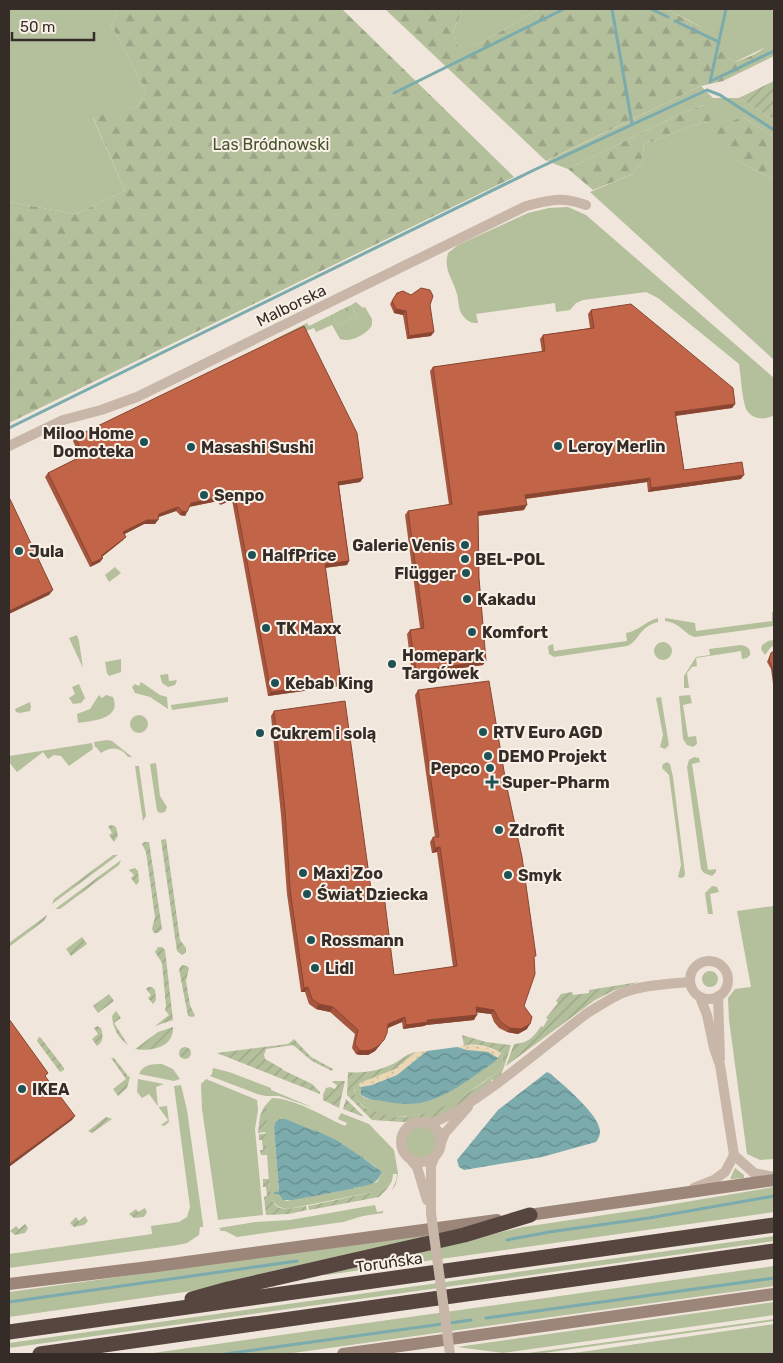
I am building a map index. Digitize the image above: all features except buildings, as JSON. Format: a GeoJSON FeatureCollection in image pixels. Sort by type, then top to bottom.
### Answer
{"type":"FeatureCollection","features":[{"type":"Feature","properties":{"kind":"highway"},"geometry":{"type":"LineString","coordinates":[[135,1314],[228,1289],[464,1235],[530,1215]]}},
{"type":"Feature","properties":{"kind":"highway","name":"Toruńska"},"geometry":{"type":"LineString","coordinates":[[9,1332],[774,1225]]}},
{"type":"Feature","properties":{"kind":"highway"},"geometry":{"type":"LineString","coordinates":[[40,1354],[774,1252]]}},
{"type":"Feature","properties":{"kind":"main road","name":"Toruńska"},"geometry":{"type":"LineString","coordinates":[[9,1284],[157,1266],[530,1215],[774,1179]]}},
{"type":"Feature","properties":{"kind":"main road"},"geometry":{"type":"LineString","coordinates":[[343,1354],[774,1294]]}},
{"type":"Feature","properties":{"kind":"street","name":"Malborska"},"geometry":{"type":"LineString","coordinates":[[9,446],[63,420],[101,410],[137,397],[526,206],[550,200],[570,199],[586,204]]}},
{"type":"Feature","properties":{"kind":"street"},"geometry":{"type":"LineString","coordinates":[[677,1194],[714,1180],[725,1172],[734,1155],[720,1065],[714,1048],[707,1015],[700,997],[693,990],[690,982],[691,973],[698,964],[706,961],[717,963],[724,969],[728,980],[724,991],[718,996],[709,999],[700,997]]}},
{"type":"Feature","properties":{"kind":"street"},"geometry":{"type":"LineString","coordinates":[[431,1213],[417,1167],[401,1148],[401,1135],[406,1128],[414,1123],[428,1123],[440,1120],[475,1099],[586,1014],[622,993],[690,982]]}},
{"type":"Feature","properties":{"kind":"street"},"geometry":{"type":"LineString","coordinates":[[718,996],[720,1065]]}},
{"type":"Feature","properties":{"kind":"street"},"geometry":{"type":"LineString","coordinates":[[450,1354],[431,1213],[431,1166],[444,1134],[475,1099]]}},
{"type":"Feature","properties":{"kind":"street"},"geometry":{"type":"LineString","coordinates":[[428,1123],[439,1132],[441,1144]]}},
{"type":"Feature","properties":{"kind":"street"},"geometry":{"type":"LineString","coordinates":[[734,1155],[754,1174],[774,1179]]}},
{"type":"Feature","properties":{"kind":"street"},"geometry":{"type":"LineString","coordinates":[[411,1160],[421,1163],[435,1156]]}},
{"type":"Feature","properties":{"kind":"green space"},"geometry":{"type":"Polygon","coordinates":[[[9,9],[119,9],[111,25],[146,91],[138,106],[93,118],[125,191],[76,214],[9,202],[9,9]]]}},
{"type":"Feature","properties":{"kind":"green space","name":"Las Bródnowski"},"geometry":{"type":"Polygon","coordinates":[[[119,9],[342,9],[514,177],[9,423],[9,202],[76,214],[125,191],[93,117],[138,106],[146,91],[111,25],[119,9]]]}},
{"type":"Feature","properties":{"kind":"green space"},"geometry":{"type":"Polygon","coordinates":[[[385,9],[463,9],[453,31],[458,48],[481,43],[539,9],[666,9],[714,34],[726,49],[731,60],[735,62],[762,50],[774,38],[774,56],[723,81],[701,86],[546,161],[385,9]]]}},
{"type":"Feature","properties":{"kind":"green space"},"geometry":{"type":"Polygon","coordinates":[[[463,9],[539,9],[481,43],[458,49],[453,31],[463,9]]]}},
{"type":"Feature","properties":{"kind":"green space"},"geometry":{"type":"Polygon","coordinates":[[[666,9],[772,9],[774,14],[774,38],[768,46],[735,62],[731,60],[726,50],[712,35],[666,9]]]}},
{"type":"Feature","properties":{"kind":"green space"},"geometry":{"type":"Polygon","coordinates":[[[774,81],[774,120],[739,98],[774,81]]]}},
{"type":"Feature","properties":{"kind":"green space"},"geometry":{"type":"Polygon","coordinates":[[[701,86],[713,98],[739,98],[774,120],[774,137],[743,117],[738,161],[774,180],[774,360],[590,192],[633,174],[642,161],[644,144],[692,125],[709,122],[704,105],[682,113],[568,169],[547,161],[701,86]]]}},
{"type":"Feature","properties":{"kind":"green space"},"geometry":{"type":"Polygon","coordinates":[[[704,105],[710,107],[712,117],[709,122],[692,125],[644,144],[642,161],[633,174],[593,190],[568,169],[682,113],[704,105]]]}},
{"type":"Feature","properties":{"kind":"green space"},"geometry":{"type":"Polygon","coordinates":[[[743,117],[774,137],[774,180],[738,161],[722,148],[715,134],[724,124],[743,117]]]}},
{"type":"Feature","properties":{"kind":"green space"},"geometry":{"type":"Polygon","coordinates":[[[568,207],[586,215],[774,378],[774,415],[768,418],[761,418],[754,417],[748,412],[743,397],[739,364],[658,298],[646,292],[583,300],[576,303],[570,310],[556,312],[555,303],[476,314],[478,323],[470,322],[462,315],[448,269],[448,253],[458,245],[528,213],[549,208],[568,207]]]}},
{"type":"Feature","properties":{"kind":"green space"},"geometry":{"type":"Polygon","coordinates":[[[356,302],[363,308],[365,307],[372,319],[372,325],[367,332],[358,337],[349,340],[340,339],[332,325],[316,332],[314,328],[275,343],[273,340],[307,323],[309,326],[329,316],[331,320],[334,318],[338,325],[357,316],[351,305],[356,302]]]}},
{"type":"Feature","properties":{"kind":"green space"},"geometry":{"type":"Polygon","coordinates":[[[351,305],[357,316],[338,325],[334,318],[331,320],[329,316],[351,305]]]}},
{"type":"Feature","properties":{"kind":"green space"},"geometry":{"type":"Polygon","coordinates":[[[115,567],[121,573],[109,582],[105,575],[115,567]]]}},
{"type":"Feature","properties":{"kind":"green space"},"geometry":{"type":"Polygon","coordinates":[[[772,612],[774,612],[774,626],[695,637],[679,626],[665,621],[665,618],[695,623],[696,631],[772,621],[772,612]]]}},
{"type":"Feature","properties":{"kind":"green space"},"geometry":{"type":"Polygon","coordinates":[[[658,618],[658,622],[651,624],[643,630],[635,641],[627,646],[554,657],[549,654],[548,646],[553,644],[554,651],[627,641],[626,633],[658,618]]]}},
{"type":"Feature","properties":{"kind":"green space"},"geometry":{"type":"Polygon","coordinates":[[[77,635],[79,641],[83,668],[69,638],[77,635]]]}},
{"type":"Feature","properties":{"kind":"green space"},"geometry":{"type":"Polygon","coordinates":[[[774,640],[774,646],[765,655],[761,649],[762,645],[774,640]]]}},
{"type":"Feature","properties":{"kind":"green space"},"geometry":{"type":"Polygon","coordinates":[[[663,642],[669,645],[672,651],[669,657],[663,660],[657,657],[654,651],[657,645],[663,642]]]}},
{"type":"Feature","properties":{"kind":"green space"},"geometry":{"type":"Polygon","coordinates":[[[741,645],[749,649],[750,655],[747,658],[742,659],[741,651],[696,658],[697,666],[692,667],[687,673],[689,688],[684,688],[684,676],[696,657],[710,655],[709,649],[741,645]]]}},
{"type":"Feature","properties":{"kind":"green space"},"geometry":{"type":"Polygon","coordinates":[[[121,659],[121,672],[109,676],[105,662],[121,659]]]}},
{"type":"Feature","properties":{"kind":"green space"},"geometry":{"type":"Polygon","coordinates":[[[168,674],[169,681],[177,680],[175,685],[168,687],[162,683],[160,675],[168,674]]]}},
{"type":"Feature","properties":{"kind":"green space"},"geometry":{"type":"Polygon","coordinates":[[[141,682],[160,695],[167,697],[168,709],[150,697],[135,693],[132,687],[135,684],[139,686],[141,682]]]}},
{"type":"Feature","properties":{"kind":"green space"},"geometry":{"type":"Polygon","coordinates":[[[79,684],[85,698],[81,703],[73,704],[69,698],[75,694],[72,687],[79,684]]]}},
{"type":"Feature","properties":{"kind":"green space"},"geometry":{"type":"Polygon","coordinates":[[[99,695],[102,698],[106,695],[113,697],[115,704],[110,714],[98,720],[78,723],[77,714],[90,709],[99,695]]]}},
{"type":"Feature","properties":{"kind":"green space"},"geometry":{"type":"Polygon","coordinates":[[[690,695],[692,703],[683,705],[688,737],[696,736],[697,744],[693,747],[687,745],[683,739],[679,696],[690,695]]]}},
{"type":"Feature","properties":{"kind":"green space"},"geometry":{"type":"Polygon","coordinates":[[[228,697],[228,702],[172,710],[171,705],[228,697]]]}},
{"type":"Feature","properties":{"kind":"green space"},"geometry":{"type":"Polygon","coordinates":[[[661,697],[669,745],[665,749],[660,747],[663,735],[656,698],[661,697]]]}},
{"type":"Feature","properties":{"kind":"green space"},"geometry":{"type":"Polygon","coordinates":[[[30,702],[30,711],[16,712],[15,709],[30,702]]]}},
{"type":"Feature","properties":{"kind":"green space"},"geometry":{"type":"Polygon","coordinates":[[[139,715],[145,718],[148,724],[145,730],[139,733],[133,730],[130,724],[133,718],[139,715]]]}},
{"type":"Feature","properties":{"kind":"green space"},"geometry":{"type":"Polygon","coordinates":[[[112,741],[132,757],[128,757],[119,749],[108,749],[101,753],[95,747],[94,742],[112,741]]]}},
{"type":"Feature","properties":{"kind":"green space"},"geometry":{"type":"Polygon","coordinates":[[[92,743],[93,749],[69,766],[61,756],[54,755],[48,759],[43,752],[17,772],[9,762],[9,756],[92,743]]]}},
{"type":"Feature","properties":{"kind":"green space"},"geometry":{"type":"Polygon","coordinates":[[[694,757],[699,758],[700,762],[692,764],[708,870],[716,869],[712,876],[704,873],[701,869],[687,767],[689,760],[694,757]]]}},
{"type":"Feature","properties":{"kind":"green space"},"geometry":{"type":"Polygon","coordinates":[[[667,762],[670,764],[673,777],[685,874],[681,878],[678,877],[681,865],[669,775],[662,768],[663,764],[667,762]]]}},
{"type":"Feature","properties":{"kind":"green space"},"geometry":{"type":"Polygon","coordinates":[[[156,763],[160,796],[167,807],[165,812],[160,813],[157,811],[150,764],[156,763]]]}},
{"type":"Feature","properties":{"kind":"green space"},"geometry":{"type":"Polygon","coordinates":[[[135,766],[139,766],[146,816],[143,821],[135,766]]]}},
{"type":"Feature","properties":{"kind":"green space"},"geometry":{"type":"Polygon","coordinates":[[[108,826],[116,827],[118,836],[114,842],[109,835],[112,833],[108,826]]]}},
{"type":"Feature","properties":{"kind":"green space"},"geometry":{"type":"Polygon","coordinates":[[[166,839],[180,940],[186,948],[186,952],[182,955],[177,951],[161,840],[166,839]]]}},
{"type":"Feature","properties":{"kind":"green space"},"geometry":{"type":"Polygon","coordinates":[[[149,842],[162,929],[158,933],[154,933],[152,929],[155,917],[146,852],[142,844],[149,842]]]}},
{"type":"Feature","properties":{"kind":"green space"},"geometry":{"type":"Polygon","coordinates":[[[113,855],[118,855],[52,904],[54,899],[113,855]]]}},
{"type":"Feature","properties":{"kind":"green space"},"geometry":{"type":"Polygon","coordinates":[[[121,860],[119,865],[60,909],[55,909],[121,860]]]}},
{"type":"Feature","properties":{"kind":"green space"},"geometry":{"type":"Polygon","coordinates":[[[135,868],[138,871],[139,882],[136,885],[131,878],[134,875],[129,870],[135,868]]]}},
{"type":"Feature","properties":{"kind":"green space"},"geometry":{"type":"Polygon","coordinates":[[[712,886],[717,887],[719,892],[710,894],[713,914],[708,914],[705,893],[712,886]]]}},
{"type":"Feature","properties":{"kind":"green space"},"geometry":{"type":"Polygon","coordinates":[[[774,906],[774,1159],[760,1160],[747,1154],[729,1020],[728,998],[735,989],[751,987],[737,911],[774,906]]]}},
{"type":"Feature","properties":{"kind":"green space"},"geometry":{"type":"Polygon","coordinates":[[[47,915],[45,920],[9,947],[9,943],[47,915]]]}},
{"type":"Feature","properties":{"kind":"green space"},"geometry":{"type":"Polygon","coordinates":[[[82,937],[87,944],[71,956],[66,949],[82,937]]]}},
{"type":"Feature","properties":{"kind":"green space"},"geometry":{"type":"Polygon","coordinates":[[[158,947],[162,947],[165,950],[173,1020],[155,1026],[169,1015],[165,1010],[162,963],[155,952],[158,947]]]}},
{"type":"Feature","properties":{"kind":"green space"},"geometry":{"type":"Polygon","coordinates":[[[182,965],[189,968],[186,981],[190,1005],[195,1016],[192,1017],[188,1016],[179,969],[182,965]]]}},
{"type":"Feature","properties":{"kind":"green space"},"geometry":{"type":"Polygon","coordinates":[[[707,971],[713,971],[718,976],[716,985],[707,987],[702,982],[702,976],[707,971]]]}},
{"type":"Feature","properties":{"kind":"green space"},"geometry":{"type":"Polygon","coordinates":[[[639,982],[613,991],[595,1000],[506,1066],[514,1044],[527,1041],[533,1037],[541,1026],[543,1027],[548,1019],[546,1018],[558,1003],[556,1001],[561,994],[572,992],[573,995],[589,993],[589,990],[639,982]]]}},
{"type":"Feature","properties":{"kind":"green space"},"geometry":{"type":"Polygon","coordinates":[[[152,987],[155,990],[156,1000],[153,1004],[148,998],[151,995],[146,989],[152,987]]]}},
{"type":"Feature","properties":{"kind":"green space"},"geometry":{"type":"Polygon","coordinates":[[[109,994],[114,1001],[98,1013],[93,1006],[109,994]]]}},
{"type":"Feature","properties":{"kind":"green space"},"geometry":{"type":"Polygon","coordinates":[[[116,1011],[121,1018],[114,1023],[128,1045],[121,1039],[115,1029],[112,1016],[116,1011]]]}},
{"type":"Feature","properties":{"kind":"green space"},"geometry":{"type":"Polygon","coordinates":[[[97,1026],[101,1028],[102,1040],[97,1046],[92,1039],[98,1034],[94,1028],[97,1026]]]}},
{"type":"Feature","properties":{"kind":"green space"},"geometry":{"type":"Polygon","coordinates":[[[173,1027],[170,1039],[161,1047],[148,1050],[135,1049],[158,1032],[173,1027]]]}},
{"type":"Feature","properties":{"kind":"green space"},"geometry":{"type":"Polygon","coordinates":[[[462,1035],[486,1042],[511,1045],[503,1071],[498,1080],[496,1083],[492,1079],[491,1081],[495,1085],[439,1116],[419,1123],[372,1120],[347,1095],[348,1072],[366,1072],[384,1068],[416,1052],[395,1069],[360,1083],[354,1090],[356,1098],[360,1104],[369,1110],[399,1117],[427,1113],[446,1105],[496,1073],[503,1062],[501,1053],[493,1049],[478,1045],[464,1046],[462,1035]]]}},
{"type":"Feature","properties":{"kind":"green space"},"geometry":{"type":"Polygon","coordinates":[[[39,1037],[64,1070],[60,1072],[37,1041],[39,1037]]]}},
{"type":"Feature","properties":{"kind":"green space"},"geometry":{"type":"Polygon","coordinates":[[[294,1039],[311,1057],[333,1069],[332,1071],[312,1061],[293,1045],[266,1049],[265,1059],[312,1084],[320,1094],[217,1053],[288,1044],[294,1039]]]}},
{"type":"Feature","properties":{"kind":"green space"},"geometry":{"type":"Polygon","coordinates":[[[183,1047],[187,1047],[191,1053],[187,1059],[183,1059],[179,1055],[179,1051],[183,1047]]]}},
{"type":"Feature","properties":{"kind":"green space"},"geometry":{"type":"Polygon","coordinates":[[[501,1053],[502,1064],[493,1075],[455,1101],[439,1109],[419,1115],[397,1117],[375,1113],[366,1108],[354,1095],[354,1090],[358,1084],[361,1087],[363,1097],[368,1099],[409,1104],[433,1099],[492,1064],[501,1053]]]}},
{"type":"Feature","properties":{"kind":"green space"},"geometry":{"type":"Polygon","coordinates":[[[111,1058],[114,1058],[130,1077],[127,1088],[118,1096],[113,1089],[126,1079],[111,1058]]]}},
{"type":"Feature","properties":{"kind":"green space"},"geometry":{"type":"Polygon","coordinates":[[[162,1064],[173,1069],[180,1079],[174,1081],[139,1074],[146,1066],[162,1064]]]}},
{"type":"Feature","properties":{"kind":"green space"},"geometry":{"type":"Polygon","coordinates":[[[213,1068],[271,1088],[271,1090],[314,1108],[279,1096],[257,1094],[210,1076],[213,1068]]]}},
{"type":"Feature","properties":{"kind":"green space"},"geometry":{"type":"Polygon","coordinates":[[[138,1079],[164,1084],[156,1087],[158,1106],[149,1094],[142,1098],[137,1092],[138,1079]]]}},
{"type":"Feature","properties":{"kind":"green space"},"geometry":{"type":"Polygon","coordinates":[[[206,1079],[257,1100],[258,1110],[255,1129],[263,1215],[218,1220],[202,1109],[201,1084],[206,1079]]]}},
{"type":"Feature","properties":{"kind":"green space"},"geometry":{"type":"Polygon","coordinates":[[[345,1081],[339,1108],[323,1100],[326,1088],[335,1089],[337,1085],[332,1082],[345,1081]]]}},
{"type":"Feature","properties":{"kind":"green space"},"geometry":{"type":"Polygon","coordinates":[[[181,1085],[187,1110],[203,1224],[203,1227],[200,1227],[199,1235],[187,1243],[178,1245],[9,1268],[9,1254],[152,1234],[151,1226],[179,1222],[187,1217],[190,1207],[174,1086],[181,1085]]]}},
{"type":"Feature","properties":{"kind":"green space"},"geometry":{"type":"Polygon","coordinates":[[[272,1098],[281,1099],[291,1101],[345,1126],[347,1123],[338,1119],[341,1113],[369,1124],[394,1150],[398,1173],[396,1184],[391,1192],[397,1174],[393,1174],[392,1181],[387,1189],[385,1185],[373,1192],[288,1209],[277,1205],[270,1195],[265,1128],[267,1119],[273,1112],[264,1107],[272,1098]],[[282,1119],[274,1125],[279,1191],[274,1192],[279,1193],[286,1201],[353,1190],[353,1188],[377,1182],[382,1173],[363,1156],[335,1139],[282,1119]]]}},
{"type":"Feature","properties":{"kind":"green space"},"geometry":{"type":"Polygon","coordinates":[[[346,1099],[364,1117],[343,1109],[346,1099]]]}},
{"type":"Feature","properties":{"kind":"green space"},"geometry":{"type":"Polygon","coordinates":[[[167,1106],[169,1122],[164,1126],[161,1125],[168,1120],[158,1107],[167,1106]]]}},
{"type":"Feature","properties":{"kind":"green space"},"geometry":{"type":"Polygon","coordinates":[[[264,1107],[274,1112],[267,1119],[266,1132],[258,1133],[260,1116],[264,1107]]]}},
{"type":"Feature","properties":{"kind":"green space"},"geometry":{"type":"Polygon","coordinates":[[[106,1117],[112,1119],[92,1133],[88,1131],[106,1117]]]}},
{"type":"Feature","properties":{"kind":"green space"},"geometry":{"type":"Polygon","coordinates":[[[416,1120],[426,1120],[440,1130],[444,1143],[440,1156],[434,1162],[426,1166],[416,1166],[402,1156],[398,1148],[398,1138],[408,1124],[416,1120]]]}},
{"type":"Feature","properties":{"kind":"green space"},"geometry":{"type":"Polygon","coordinates":[[[259,1134],[266,1134],[267,1155],[261,1155],[260,1150],[263,1150],[259,1134]]]}},
{"type":"Feature","properties":{"kind":"green space"},"geometry":{"type":"Polygon","coordinates":[[[735,1168],[744,1175],[744,1178],[730,1179],[735,1168]]]}},
{"type":"Feature","properties":{"kind":"green space"},"geometry":{"type":"Polygon","coordinates":[[[263,1179],[269,1179],[271,1197],[277,1206],[288,1209],[306,1206],[307,1210],[289,1214],[266,1215],[264,1197],[267,1196],[266,1187],[263,1187],[263,1179]]]}},
{"type":"Feature","properties":{"kind":"green space"},"geometry":{"type":"Polygon","coordinates":[[[385,1184],[387,1189],[379,1197],[309,1210],[308,1206],[373,1192],[385,1184]]]}},
{"type":"Feature","properties":{"kind":"green space"},"geometry":{"type":"Polygon","coordinates":[[[774,1187],[774,1212],[324,1274],[523,1227],[774,1187]]]}},
{"type":"Feature","properties":{"kind":"green space"},"geometry":{"type":"Polygon","coordinates":[[[375,1205],[377,1212],[383,1211],[383,1213],[343,1222],[237,1237],[221,1231],[219,1228],[255,1222],[290,1220],[375,1205]]]}},
{"type":"Feature","properties":{"kind":"green space"},"geometry":{"type":"Polygon","coordinates":[[[145,1208],[147,1212],[144,1217],[134,1218],[129,1214],[136,1209],[138,1212],[145,1208]]]}},
{"type":"Feature","properties":{"kind":"green space"},"geometry":{"type":"Polygon","coordinates":[[[85,1216],[88,1221],[84,1225],[74,1227],[70,1223],[76,1217],[79,1221],[85,1216]]]}},
{"type":"Feature","properties":{"kind":"green space"},"geometry":{"type":"Polygon","coordinates":[[[25,1224],[28,1228],[25,1233],[15,1235],[10,1231],[16,1226],[19,1229],[25,1224]]]}},
{"type":"Feature","properties":{"kind":"green space"},"geometry":{"type":"Polygon","coordinates":[[[424,1235],[424,1239],[206,1289],[9,1317],[9,1292],[424,1235]]]}},
{"type":"Feature","properties":{"kind":"green space"},"geometry":{"type":"Polygon","coordinates":[[[774,1236],[774,1241],[9,1348],[9,1343],[774,1236]]]}},
{"type":"Feature","properties":{"kind":"green space"},"geometry":{"type":"Polygon","coordinates":[[[774,1266],[774,1286],[286,1354],[146,1354],[774,1266]]]}},
{"type":"Feature","properties":{"kind":"green space"},"geometry":{"type":"Polygon","coordinates":[[[774,1302],[774,1315],[503,1353],[457,1347],[774,1302]]]}},
{"type":"Feature","properties":{"kind":"green space"},"geometry":{"type":"Polygon","coordinates":[[[774,1319],[774,1321],[537,1354],[521,1354],[774,1319]]]}},
{"type":"Feature","properties":{"kind":"green space"},"geometry":{"type":"Polygon","coordinates":[[[774,1324],[774,1354],[563,1354],[581,1352],[774,1324]]]}},
{"type":"Feature","properties":{"kind":"sand"},"geometry":{"type":"Polygon","coordinates":[[[468,1044],[489,1048],[501,1053],[495,1058],[457,1047],[468,1044]]]}},
{"type":"Feature","properties":{"kind":"sand"},"geometry":{"type":"Polygon","coordinates":[[[427,1051],[397,1075],[363,1088],[358,1084],[395,1069],[416,1052],[427,1051]]]}},
{"type":"Feature","properties":{"kind":"water"},"geometry":{"type":"Polygon","coordinates":[[[457,1047],[488,1052],[498,1058],[453,1090],[421,1103],[393,1103],[368,1099],[361,1094],[361,1087],[372,1085],[397,1075],[427,1051],[457,1047]]]}},
{"type":"Feature","properties":{"kind":"water"},"geometry":{"type":"Polygon","coordinates":[[[547,1072],[572,1093],[594,1117],[600,1131],[596,1142],[542,1157],[464,1170],[459,1167],[457,1160],[498,1110],[547,1072]]]}},
{"type":"Feature","properties":{"kind":"water"},"geometry":{"type":"Polygon","coordinates":[[[280,1119],[285,1119],[315,1131],[317,1129],[316,1131],[335,1139],[362,1157],[363,1155],[363,1158],[382,1172],[380,1177],[371,1184],[353,1188],[353,1190],[283,1200],[279,1194],[274,1194],[274,1192],[279,1191],[274,1127],[275,1123],[280,1119]]]}},
{"type":"Feature","properties":{"kind":"waterway"},"geometry":{"type":"LineString","coordinates":[[394,93],[564,9]]}},
{"type":"Feature","properties":{"kind":"waterway"},"geometry":{"type":"LineString","coordinates":[[612,9],[632,124]]}},
{"type":"Feature","properties":{"kind":"waterway"},"geometry":{"type":"LineString","coordinates":[[651,9],[668,17]]}},
{"type":"Feature","properties":{"kind":"waterway"},"geometry":{"type":"LineString","coordinates":[[710,82],[726,9]]}},
{"type":"Feature","properties":{"kind":"waterway"},"geometry":{"type":"LineString","coordinates":[[675,21],[719,42]]}},
{"type":"Feature","properties":{"kind":"waterway"},"geometry":{"type":"LineString","coordinates":[[711,81],[774,51]]}},
{"type":"Feature","properties":{"kind":"waterway"},"geometry":{"type":"LineString","coordinates":[[9,428],[534,170],[707,90],[720,95],[774,130]]}},
{"type":"Feature","properties":{"kind":"waterway"},"geometry":{"type":"LineString","coordinates":[[507,1240],[774,1196]]}},
{"type":"Feature","properties":{"kind":"waterway"},"geometry":{"type":"LineString","coordinates":[[9,1302],[297,1261]]}},
{"type":"Feature","properties":{"kind":"waterway"},"geometry":{"type":"LineString","coordinates":[[486,1318],[774,1278]]}},
{"type":"Feature","properties":{"kind":"waterway"},"geometry":{"type":"LineString","coordinates":[[225,1354],[471,1320]]}},
{"type":"Feature","properties":{"kind":"place","name":"Miloo Home Domoteka"},"geometry":{"type":"Point","coordinates":[144,442]}},
{"type":"Feature","properties":{"kind":"place","name":"Leroy Merlin"},"geometry":{"type":"Point","coordinates":[558,446]}},
{"type":"Feature","properties":{"kind":"place","name":"Masashi Sushi"},"geometry":{"type":"Point","coordinates":[191,447]}},
{"type":"Feature","properties":{"kind":"place","name":"Senpo"},"geometry":{"type":"Point","coordinates":[204,495]}},
{"type":"Feature","properties":{"kind":"place","name":"Galerie Venis"},"geometry":{"type":"Point","coordinates":[465,545]}},
{"type":"Feature","properties":{"kind":"place","name":"Jula"},"geometry":{"type":"Point","coordinates":[19,551]}},
{"type":"Feature","properties":{"kind":"place","name":"HalfPrice"},"geometry":{"type":"Point","coordinates":[252,555]}},
{"type":"Feature","properties":{"kind":"place","name":"BEL-POL"},"geometry":{"type":"Point","coordinates":[465,559]}},
{"type":"Feature","properties":{"kind":"place","name":"Flügger"},"geometry":{"type":"Point","coordinates":[466,573]}},
{"type":"Feature","properties":{"kind":"place","name":"Kakadu"},"geometry":{"type":"Point","coordinates":[467,599]}},
{"type":"Feature","properties":{"kind":"place","name":"TK Maxx"},"geometry":{"type":"Point","coordinates":[266,628]}},
{"type":"Feature","properties":{"kind":"place","name":"Komfort"},"geometry":{"type":"Point","coordinates":[472,632]}},
{"type":"Feature","properties":{"kind":"place","name":"Homepark Targówek"},"geometry":{"type":"Point","coordinates":[392,664]}},
{"type":"Feature","properties":{"kind":"place","name":"Kebab King"},"geometry":{"type":"Point","coordinates":[275,683]}},
{"type":"Feature","properties":{"kind":"place","name":"RTV Euro AGD"},"geometry":{"type":"Point","coordinates":[483,732]}},
{"type":"Feature","properties":{"kind":"place","name":"Cukrem i solą"},"geometry":{"type":"Point","coordinates":[260,733]}},
{"type":"Feature","properties":{"kind":"place","name":"DEMO Projekt"},"geometry":{"type":"Point","coordinates":[488,756]}},
{"type":"Feature","properties":{"kind":"place","name":"Pepco"},"geometry":{"type":"Point","coordinates":[490,768]}},
{"type":"Feature","properties":{"kind":"place","name":"Super-Pharm"},"geometry":{"type":"Point","coordinates":[492,782]}},
{"type":"Feature","properties":{"kind":"place","name":"Zdrofit"},"geometry":{"type":"Point","coordinates":[499,830]}},
{"type":"Feature","properties":{"kind":"place","name":"Maxi Zoo"},"geometry":{"type":"Point","coordinates":[303,873]}},
{"type":"Feature","properties":{"kind":"place","name":"Smyk"},"geometry":{"type":"Point","coordinates":[508,875]}},
{"type":"Feature","properties":{"kind":"place","name":"Świat Dziecka"},"geometry":{"type":"Point","coordinates":[307,894]}},
{"type":"Feature","properties":{"kind":"place","name":"Rossmann"},"geometry":{"type":"Point","coordinates":[311,940]}},
{"type":"Feature","properties":{"kind":"place","name":"Lidl"},"geometry":{"type":"Point","coordinates":[315,968]}},
{"type":"Feature","properties":{"kind":"place","name":"IKEA"},"geometry":{"type":"Point","coordinates":[22,1089]}}]}
